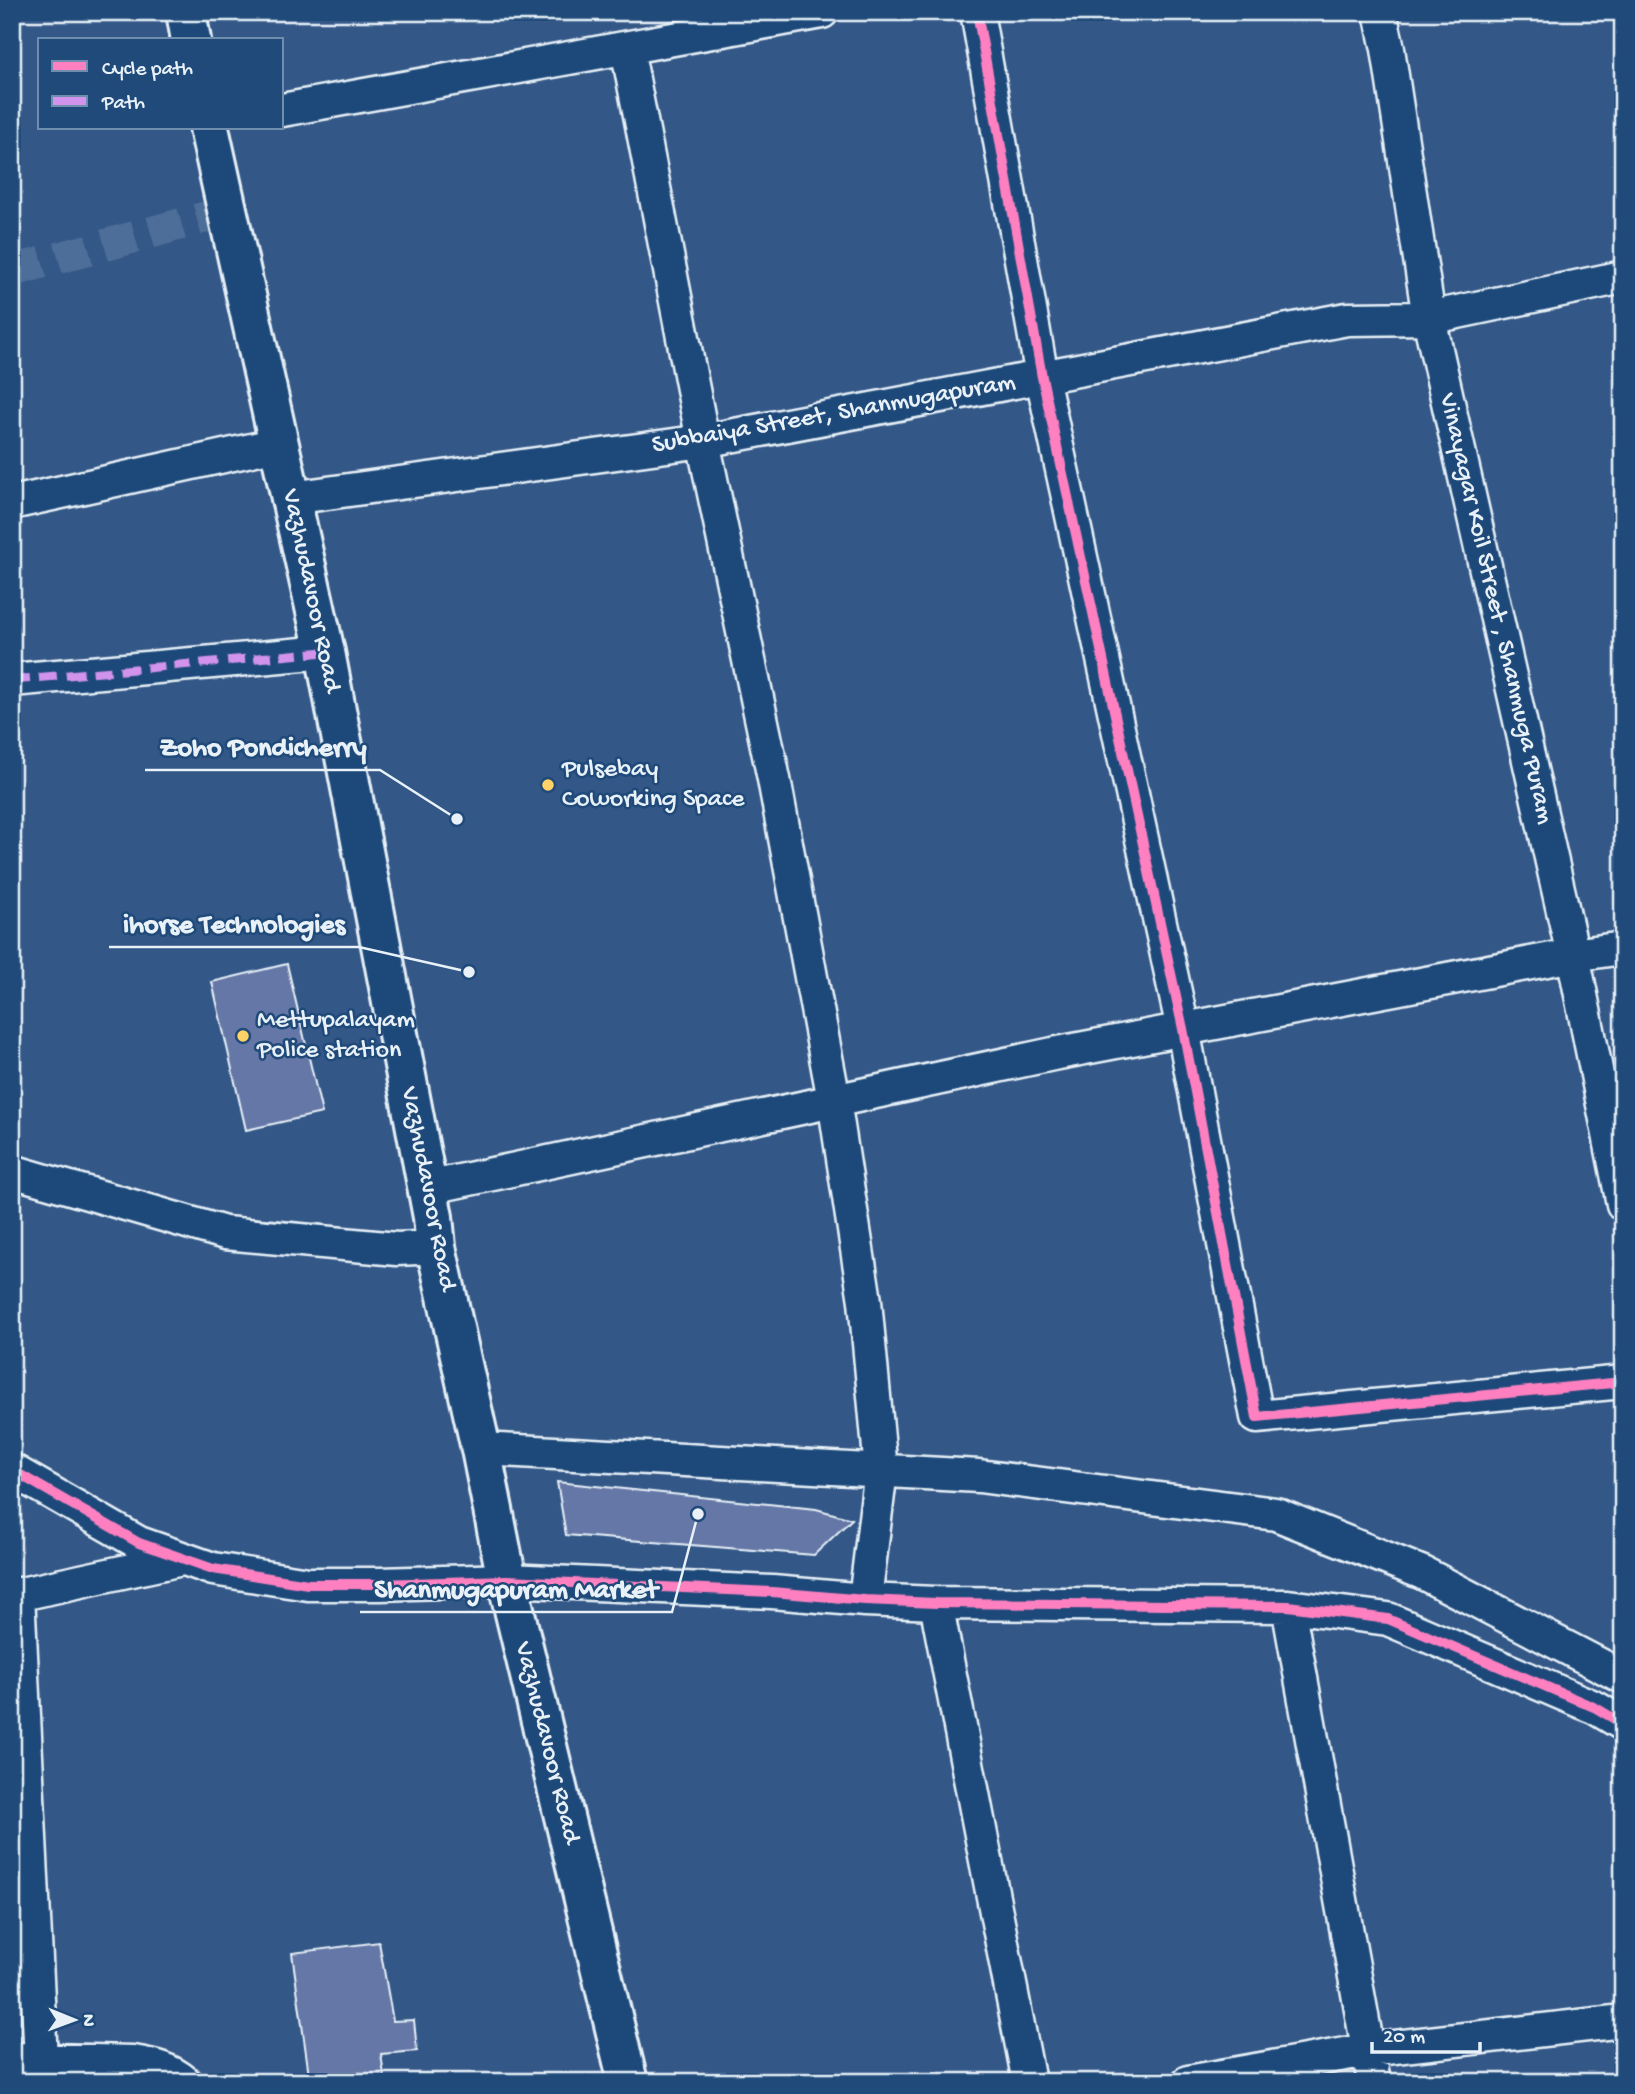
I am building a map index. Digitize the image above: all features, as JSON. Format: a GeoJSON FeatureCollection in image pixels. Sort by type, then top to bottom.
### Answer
{"type":"FeatureCollection","features":[{"type":"Feature","properties":{"kind":"main road"},"geometry":{"type":"LineString","coordinates":[[186,12],[191,38]]}},
{"type":"Feature","properties":{"kind":"main road","name":"Vazhudavoor Road"},"geometry":{"type":"LineString","coordinates":[[209,130],[325,652],[433,1217],[436,1247],[507,1580],[628,2082]]}},
{"type":"Feature","properties":{"kind":"street"},"geometry":{"type":"LineString","coordinates":[[284,110],[822,12]]}},
{"type":"Feature","properties":{"kind":"street"},"geometry":{"type":"LineString","coordinates":[[977,12],[1042,377],[1183,1029],[1257,1416],[1623,1382]]}},
{"type":"Feature","properties":{"kind":"street","name":"Vinayagar Koil Street , Shanmuga Puram"},"geometry":{"type":"LineString","coordinates":[[1380,12],[1429,318],[1573,955],[1623,1204]]}},
{"type":"Feature","properties":{"kind":"street"},"geometry":{"type":"LineString","coordinates":[[627,48],[703,441],[774,779],[834,1100],[865,1301],[881,1470],[865,1600]]}},
{"type":"Feature","properties":{"kind":"street","name":"Subbaiya Street, Shanmugapuram"},"geometry":{"type":"LineString","coordinates":[[291,498],[703,441],[1347,319],[1429,318],[1623,277]]}},
{"type":"Feature","properties":{"kind":"street"},"geometry":{"type":"LineString","coordinates":[[12,503],[278,444]]}},
{"type":"Feature","properties":{"kind":"street"},"geometry":{"type":"LineString","coordinates":[[12,680],[325,652]]}},
{"type":"Feature","properties":{"kind":"street"},"geometry":{"type":"LineString","coordinates":[[427,1188],[1053,1054],[1573,955],[1623,948]]}},
{"type":"Feature","properties":{"kind":"street"},"geometry":{"type":"LineString","coordinates":[[12,1171],[225,1233],[397,1249],[436,1247]]}},
{"type":"Feature","properties":{"kind":"street"},"geometry":{"type":"LineString","coordinates":[[481,1449],[979,1476],[1276,1514],[1423,1573],[1623,1677]]}},
{"type":"Feature","properties":{"kind":"street"},"geometry":{"type":"LineString","coordinates":[[12,1470],[139,1543],[213,1569],[308,1584],[507,1580],[772,1592],[936,1603],[1288,1606],[1388,1619],[1596,1708],[1623,1724]]}},
{"type":"Feature","properties":{"kind":"street"},"geometry":{"type":"LineString","coordinates":[[184,1559],[15,1595],[27,2060],[134,2062],[152,2065],[175,2074],[185,2082]]}},
{"type":"Feature","properties":{"kind":"street"},"geometry":{"type":"LineString","coordinates":[[936,1603],[1029,2082]]}},
{"type":"Feature","properties":{"kind":"street"},"geometry":{"type":"LineString","coordinates":[[1288,1606],[1374,2082]]}},
{"type":"Feature","properties":{"kind":"street"},"geometry":{"type":"LineString","coordinates":[[1188,2082],[1368,2050],[1622,2021],[1623,2030]]}},
{"type":"Feature","properties":{"kind":"building"},"geometry":{"type":"Polygon","coordinates":[[[287,964],[322,1113],[246,1130],[212,982],[287,964]]]}},
{"type":"Feature","properties":{"kind":"building"},"geometry":{"type":"Polygon","coordinates":[[[557,1482],[816,1509],[852,1519],[814,1555],[566,1535],[557,1482]]]}},
{"type":"Feature","properties":{"kind":"building"},"geometry":{"type":"Polygon","coordinates":[[[379,1942],[393,2021],[414,2020],[417,2051],[381,2054],[385,2082],[310,2082],[292,1953],[379,1942]]]}},
{"type":"Feature","properties":{"kind":"tunnel"},"geometry":{"type":"LineString","coordinates":[[12,271],[228,211]]}},
{"type":"Feature","properties":{"kind":"marked path"},"geometry":{"type":"LineString","coordinates":[[12,680],[325,652]]}},
{"type":"Feature","properties":{"kind":"cycle path"},"geometry":{"type":"LineString","coordinates":[[977,12],[1042,377],[1183,1029],[1257,1417],[1623,1382]]}},
{"type":"Feature","properties":{"kind":"cycle path"},"geometry":{"type":"LineString","coordinates":[[12,1470],[139,1543],[213,1569],[308,1584],[507,1580],[772,1592],[936,1603],[1288,1606],[1388,1619],[1596,1708],[1623,1724]]}},
{"type":"Feature","properties":{"kind":"place","name":"Pulsebay Coworking Space"},"geometry":{"type":"Point","coordinates":[548,785]}},
{"type":"Feature","properties":{"kind":"place","name":"Zoho Pondicherry"},"geometry":{"type":"Point","coordinates":[457,819]}},
{"type":"Feature","properties":{"kind":"place","name":"ihorse Technologies"},"geometry":{"type":"Point","coordinates":[469,972]}},
{"type":"Feature","properties":{"kind":"place","name":"Mettupalayam Police station"},"geometry":{"type":"Point","coordinates":[243,1036]}},
{"type":"Feature","properties":{"kind":"place","name":"Shanmugapuram Market"},"geometry":{"type":"Point","coordinates":[698,1514]}}]}
